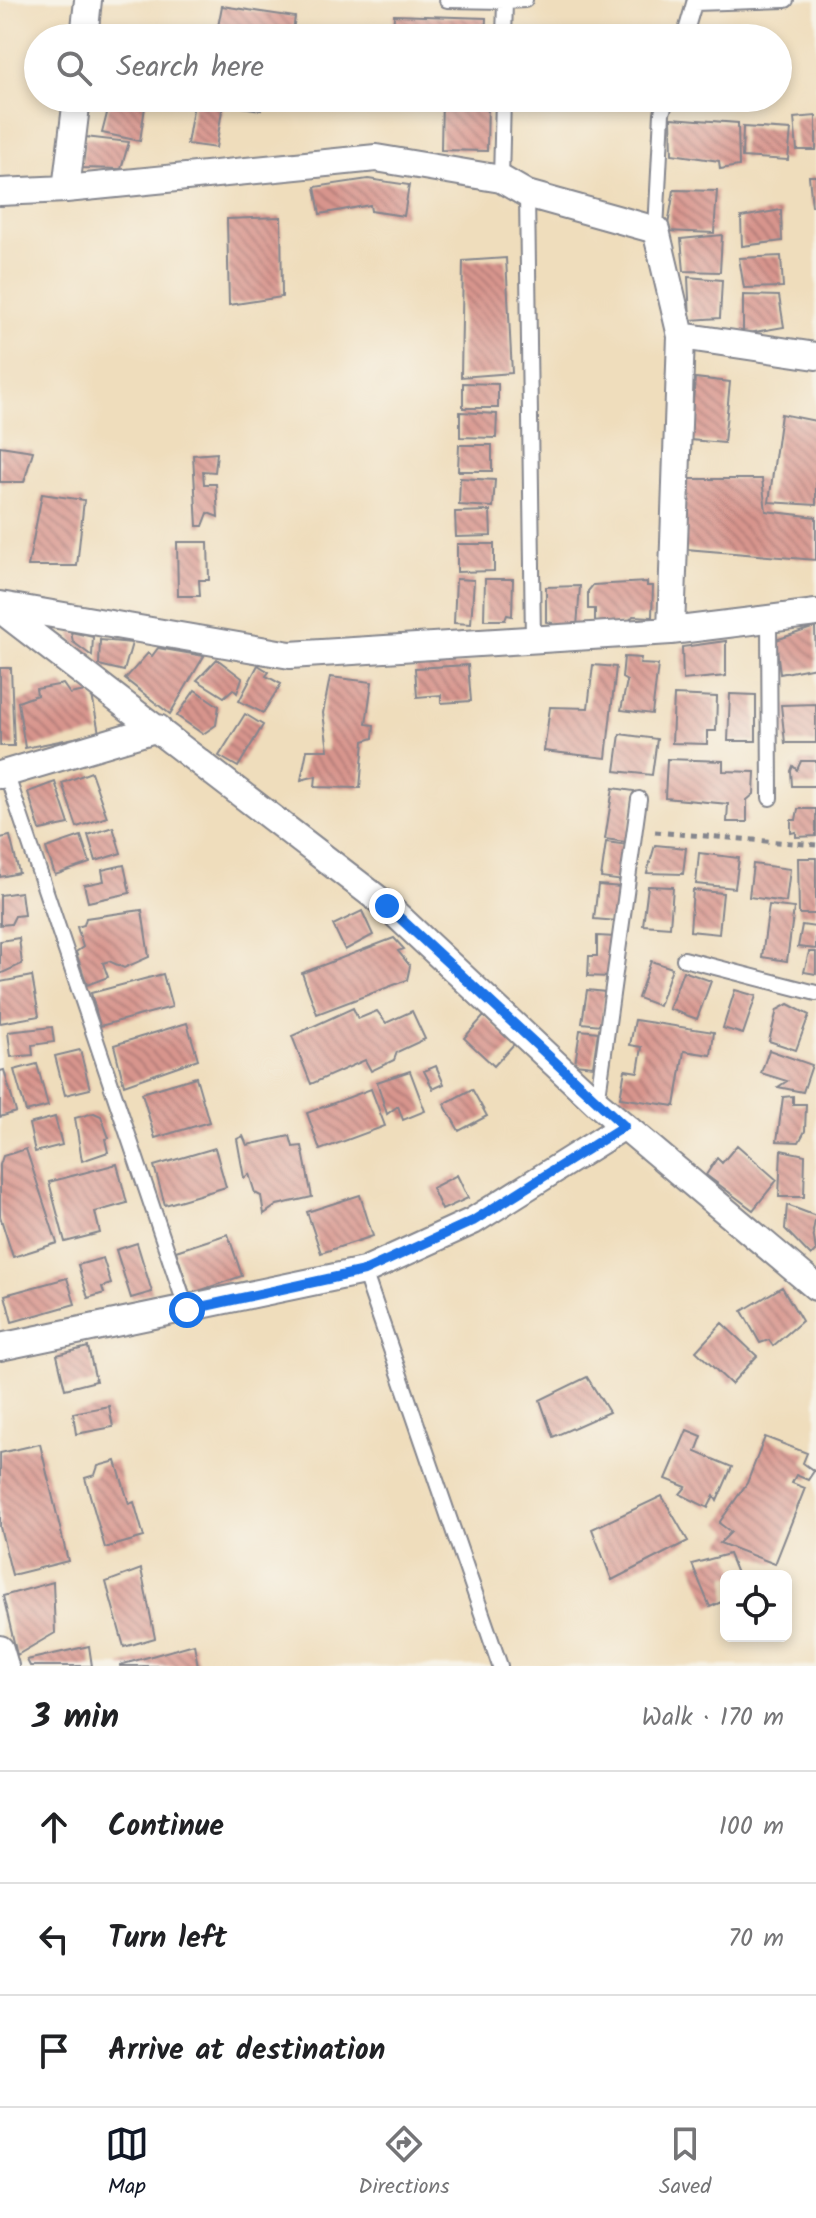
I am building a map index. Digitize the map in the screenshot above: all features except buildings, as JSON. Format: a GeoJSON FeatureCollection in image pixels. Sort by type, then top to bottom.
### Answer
{"type":"FeatureCollection","features":[{"type":"Feature","properties":{"kind":"street"},"geometry":{"type":"LineString","coordinates":[[85,24],[88,0]]}},
{"type":"Feature","properties":{"kind":"street"},"geometry":{"type":"LineString","coordinates":[[66,189],[75,112]]}},
{"type":"Feature","properties":{"kind":"street"},"geometry":{"type":"LineString","coordinates":[[0,192],[66,189],[376,158],[501,179],[527,194],[656,230],[681,336],[671,631]]}},
{"type":"Feature","properties":{"kind":"street"},"geometry":{"type":"LineString","coordinates":[[681,336],[816,356]]}},
{"type":"Feature","properties":{"kind":"street"},"geometry":{"type":"LineString","coordinates":[[0,607],[290,655],[671,631],[816,613]]}},
{"type":"Feature","properties":{"kind":"street"},"geometry":{"type":"LineString","coordinates":[[0,607],[387,906],[597,1103],[816,1287]]}},
{"type":"Feature","properties":{"kind":"street"},"geometry":{"type":"LineString","coordinates":[[3,774],[158,728]]}},
{"type":"Feature","properties":{"kind":"street"},"geometry":{"type":"LineString","coordinates":[[0,1347],[364,1271],[473,1221],[624,1126]]}},
{"type":"Feature","properties":{"kind":"street"},"geometry":{"type":"LineString","coordinates":[[0,1649],[5,1666]]}},
{"type":"Feature","properties":{"kind":"lane"},"geometry":{"type":"LineString","coordinates":[[447,0],[525,0]]}},
{"type":"Feature","properties":{"kind":"lane"},"geometry":{"type":"LineString","coordinates":[[688,24],[695,2],[786,0]]}},
{"type":"Feature","properties":{"kind":"lane"},"geometry":{"type":"LineString","coordinates":[[504,24],[505,1]]}},
{"type":"Feature","properties":{"kind":"lane"},"geometry":{"type":"LineString","coordinates":[[501,179],[503,112]]}},
{"type":"Feature","properties":{"kind":"lane"},"geometry":{"type":"LineString","coordinates":[[656,230],[662,112]]}},
{"type":"Feature","properties":{"kind":"lane"},"geometry":{"type":"LineString","coordinates":[[527,194],[533,640]]}},
{"type":"Feature","properties":{"kind":"lane"},"geometry":{"type":"LineString","coordinates":[[769,619],[770,798]]}},
{"type":"Feature","properties":{"kind":"lane"},"geometry":{"type":"LineString","coordinates":[[3,774],[187,1310]]}},
{"type":"Feature","properties":{"kind":"lane"},"geometry":{"type":"LineString","coordinates":[[597,1103],[639,799]]}},
{"type":"Feature","properties":{"kind":"lane"},"geometry":{"type":"LineString","coordinates":[[684,959],[816,993]]}},
{"type":"Feature","properties":{"kind":"lane"},"geometry":{"type":"LineString","coordinates":[[364,1271],[500,1666]]}},
{"type":"Feature","properties":{"kind":"path"},"geometry":{"type":"LineString","coordinates":[[634,831],[816,845]]}},
{"type":"Feature","properties":{"kind":"route"},"geometry":{"type":"LineString","coordinates":[[187,1310],[364,1271],[473,1221],[624,1126],[387,906]]}}]}
